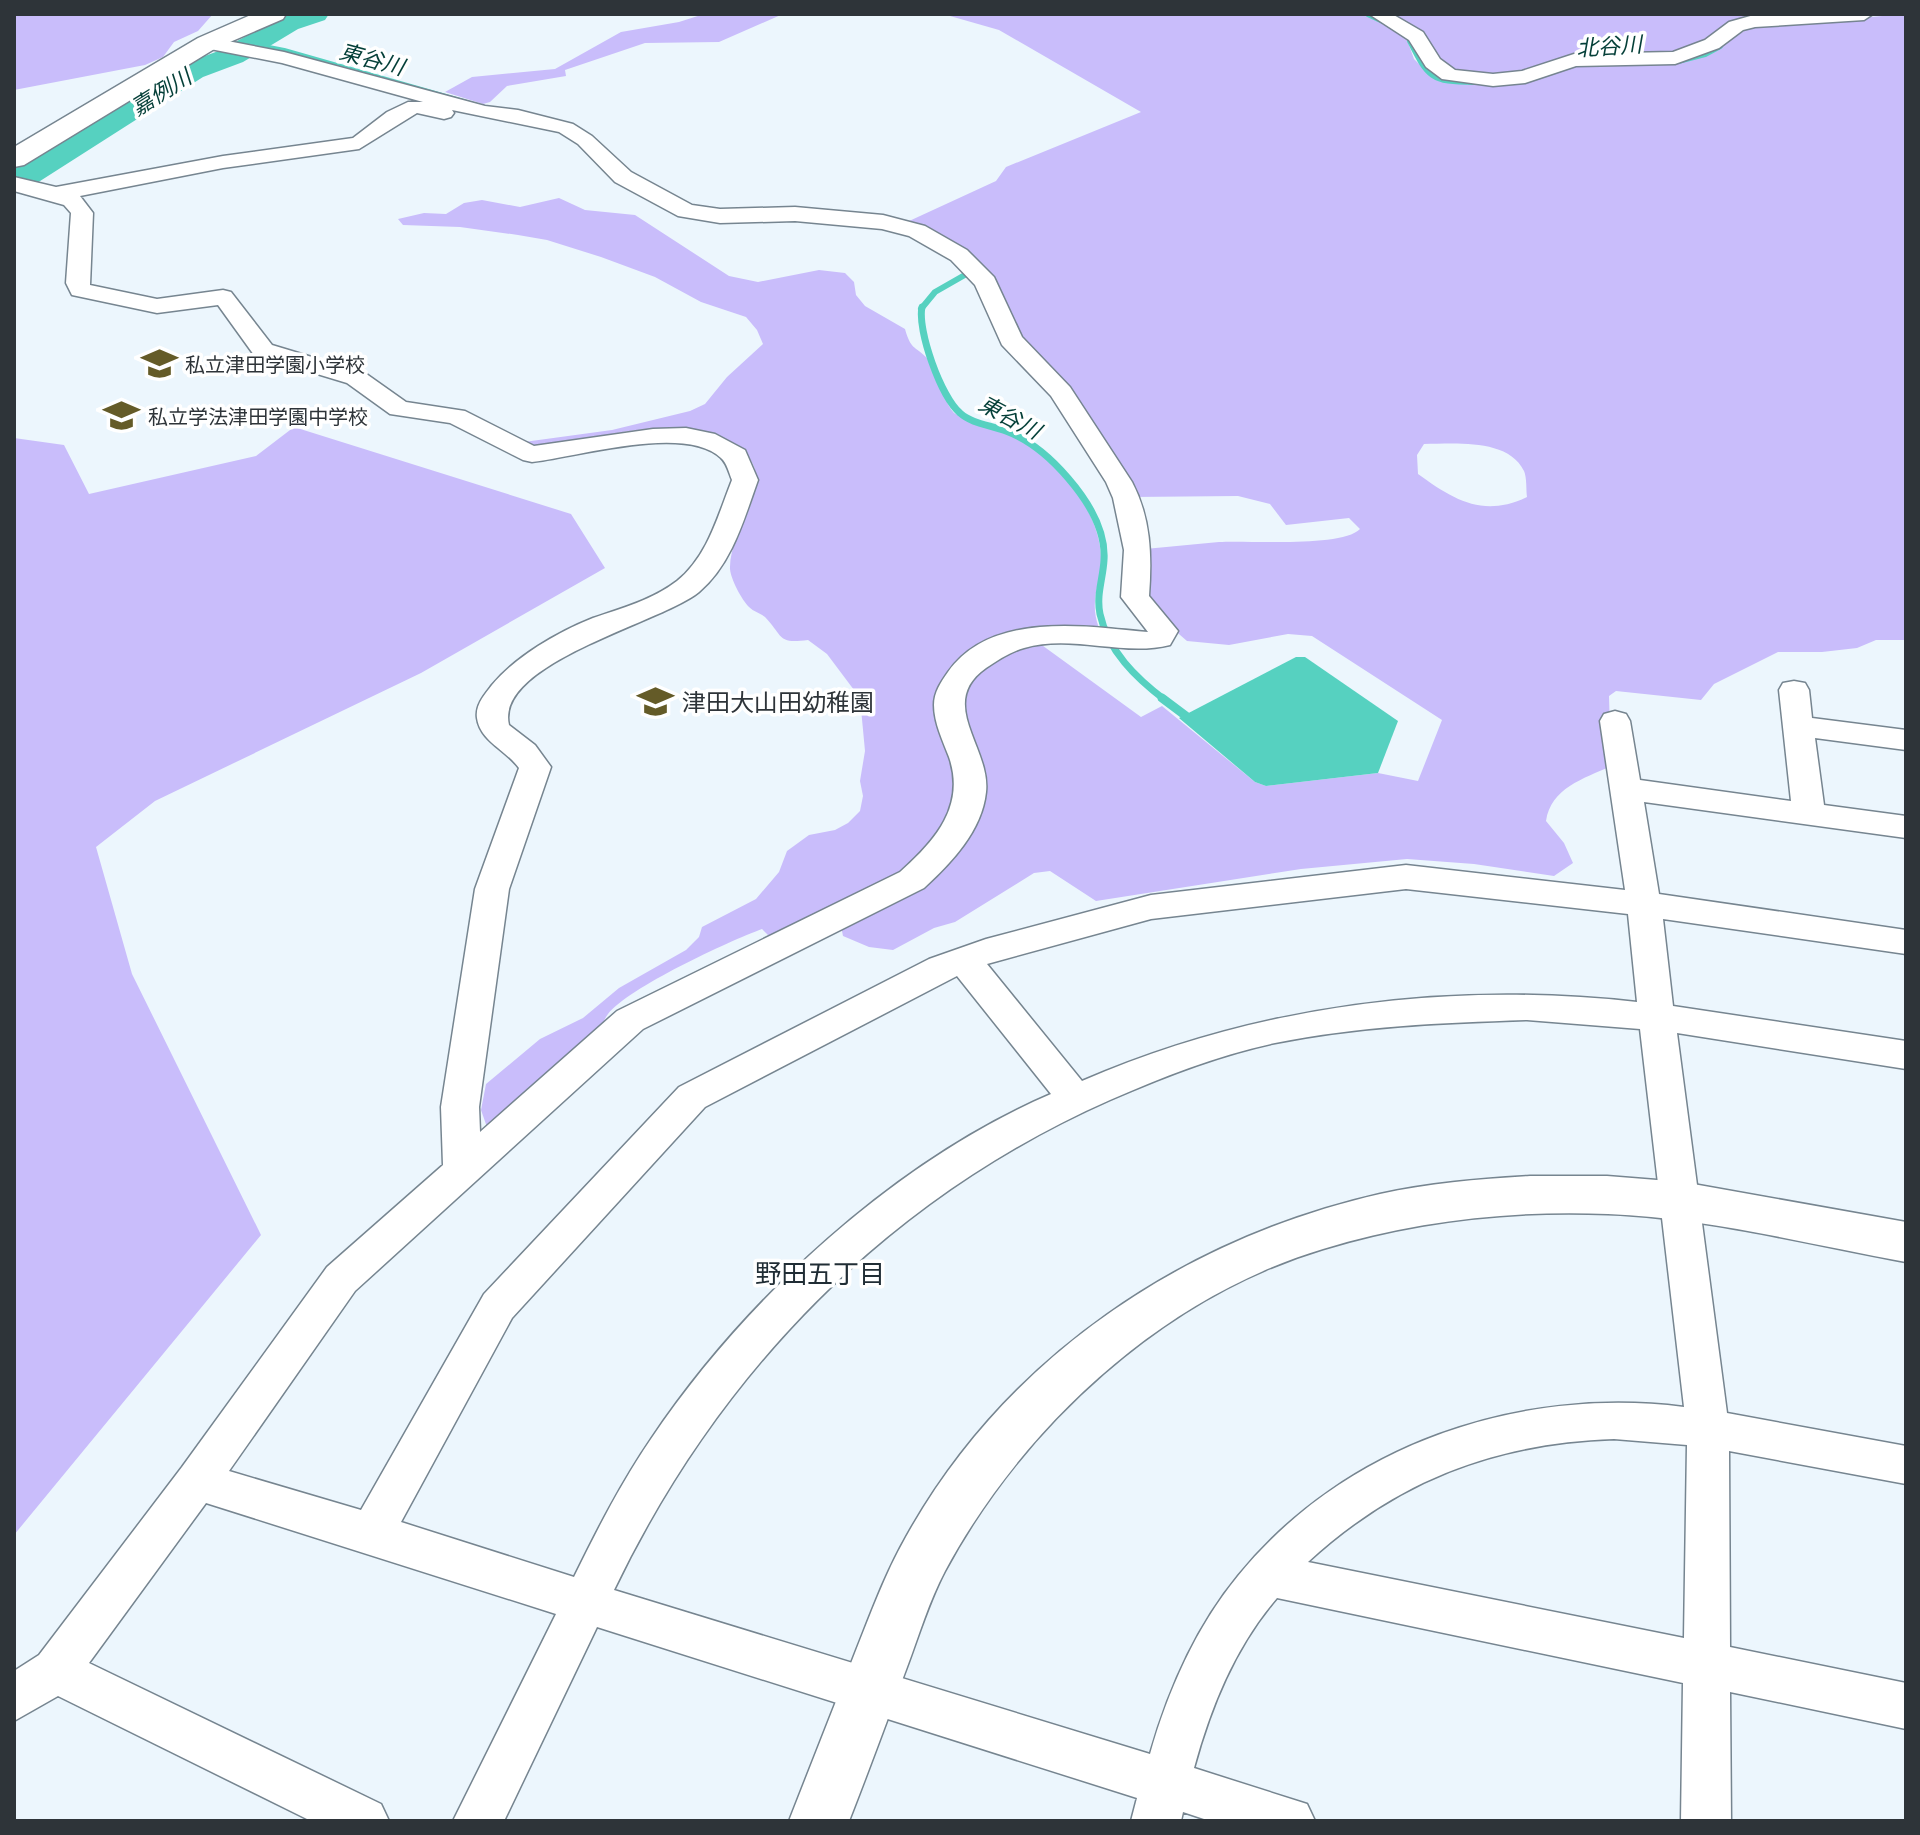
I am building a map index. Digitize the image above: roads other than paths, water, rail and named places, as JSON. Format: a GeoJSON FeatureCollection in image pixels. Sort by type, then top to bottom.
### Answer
{"type":"FeatureCollection","features":[{"type":"Feature","properties":{"kind":"main road"},"geometry":{"type":"LineString","coordinates":[[14,159],[274,14]]}},
{"type":"Feature","properties":{"kind":"street"},"geometry":{"type":"LineString","coordinates":[[1378,14],[1416,36],[1433,63],[1449,75],[1493,80],[1525,77],[1574,60],[1675,58],[1712,44],[1728,30],[1746,23],[1864,14]]}},
{"type":"Feature","properties":{"kind":"street"},"geometry":{"type":"LineString","coordinates":[[216,46],[284,58],[499,115]]}},
{"type":"Feature","properties":{"kind":"street"},"geometry":{"type":"LineString","coordinates":[[14,1698],[55,1671],[197,1481],[341,1279],[630,1020],[912,880],[950,840],[965,817],[971,793],[969,770],[949,712],[951,691],[961,674],[980,656],[1003,643],[1025,637],[1103,636],[1150,641],[1160,639],[1163,631],[1135,597],[1138,550],[1127,498],[1061,392],[1011,340],[986,282],[978,271],[959,255],[917,231],[883,222],[795,214],[720,216],[686,211],[623,177],[585,140],[566,128],[518,116],[454,115],[415,106],[394,116],[359,143],[223,162],[56,194]]}},
{"type":"Feature","properties":{"kind":"street"},"geometry":{"type":"LineString","coordinates":[[21,186],[72,200],[82,213],[80,290],[157,306],[223,297],[231,303],[252,342],[263,350],[356,378],[399,409],[456,416],[532,454],[647,435],[687,436],[719,445],[744,468],[745,480],[718,550],[691,584],[659,606],[599,626],[515,676],[501,691],[492,712],[495,729],[524,752],[535,767],[492,889],[460,1107],[462,1170]]}},
{"type":"Feature","properties":{"kind":"street"},"geometry":{"type":"LineString","coordinates":[[1794,690],[1809,814]]}},
{"type":"Feature","properties":{"kind":"street"},"geometry":{"type":"LineString","coordinates":[[1615,721],[1644,904],[1708,1429],[1706,1821]]}},
{"type":"Feature","properties":{"kind":"street"},"geometry":{"type":"LineString","coordinates":[[1798,726],[1906,740]]}},
{"type":"Feature","properties":{"kind":"street"},"geometry":{"type":"LineString","coordinates":[[1627,789],[1906,827]]}},
{"type":"Feature","properties":{"kind":"street"},"geometry":{"type":"LineString","coordinates":[[371,1533],[498,1306],[692,1097],[941,968],[986,951],[1151,907],[1406,877],[1644,904],[1906,942]]}},
{"type":"Feature","properties":{"kind":"street"},"geometry":{"type":"LineString","coordinates":[[964,960],[1074,1097]]}},
{"type":"Feature","properties":{"kind":"street"},"geometry":{"type":"LineString","coordinates":[[478,1821],[639,1496],[668,1449],[738,1355],[795,1293],[859,1233],[905,1197],[985,1143],[1074,1097],[1197,1050],[1306,1025],[1364,1016],[1463,1007],[1525,1007],[1656,1017],[1906,1055]]}},
{"type":"Feature","properties":{"kind":"street"},"geometry":{"type":"LineString","coordinates":[[819,1821],[866,1692],[929,1546],[980,1468],[1016,1425],[1085,1358],[1192,1282],[1233,1261],[1308,1231],[1419,1205],[1560,1195],[1610,1195],[1678,1202],[1906,1242]]}},
{"type":"Feature","properties":{"kind":"street"},"geometry":{"type":"LineString","coordinates":[[1161,1801],[1191,1706],[1222,1637],[1267,1575],[1309,1530],[1344,1503],[1404,1467],[1448,1449],[1519,1431],[1597,1421],[1636,1420],[1708,1429],[1906,1465]]}},
{"type":"Feature","properties":{"kind":"street"},"geometry":{"type":"LineString","coordinates":[[197,1481],[371,1533],[866,1692],[1161,1801],[1290,1821]]}},
{"type":"Feature","properties":{"kind":"street"},"geometry":{"type":"LineString","coordinates":[[1267,1575],[1906,1706]]}},
{"type":"Feature","properties":{"kind":"street"},"geometry":{"type":"LineString","coordinates":[[55,1671],[364,1821]]}},
{"type":"Feature","properties":{"kind":"waterway","name":"嘉例川"},"geometry":{"type":"LineString","coordinates":[[14,183],[192,71],[232,56],[288,23],[315,14]]}},
{"type":"Feature","properties":{"kind":"waterway","name":"北谷川"},"geometry":{"type":"LineString","coordinates":[[1368,14],[1383,21]]}},
{"type":"Feature","properties":{"kind":"waterway","name":"北谷川"},"geometry":{"type":"LineString","coordinates":[[1410,41],[1433,75],[1448,81],[1474,82]]}},
{"type":"Feature","properties":{"kind":"waterway","name":"東谷川"},"geometry":{"type":"LineString","coordinates":[[249,44],[284,51],[477,106]]}},
{"type":"Feature","properties":{"kind":"waterway","name":"北谷川"},"geometry":{"type":"LineString","coordinates":[[1678,61],[1705,54],[1720,46]]}},
{"type":"Feature","properties":{"kind":"waterway","name":"東谷川"},"geometry":{"type":"LineString","coordinates":[[922,308],[935,292],[970,272]]}},
{"type":"Feature","properties":{"kind":"waterway","name":"東谷川"},"geometry":{"type":"LineString","coordinates":[[922,308],[927,346],[938,378],[953,405],[970,420],[1015,435],[1040,450],[1082,496],[1102,538],[1104,549],[1099,600],[1100,614],[1109,640],[1125,663],[1165,700]]}},
{"type":"Feature","properties":{"kind":"waterway","name":"東谷川"},"geometry":{"type":"LineString","coordinates":[[1162,698],[1186,716]]}},
{"type":"Feature","properties":{"kind":"place","name":"私立津田学園小学校"},"geometry":{"type":"Point","coordinates":[159,364]}},
{"type":"Feature","properties":{"kind":"place","name":"私立学法津田学園中学校"},"geometry":{"type":"Point","coordinates":[122,416]}},
{"type":"Feature","properties":{"kind":"place","name":"津田大山田幼稚園"},"geometry":{"type":"Point","coordinates":[656,702]}},
{"type":"Feature","properties":{"kind":"district","name":"野田五丁目"},"geometry":{"type":"Point","coordinates":[820,1273]}}]}
